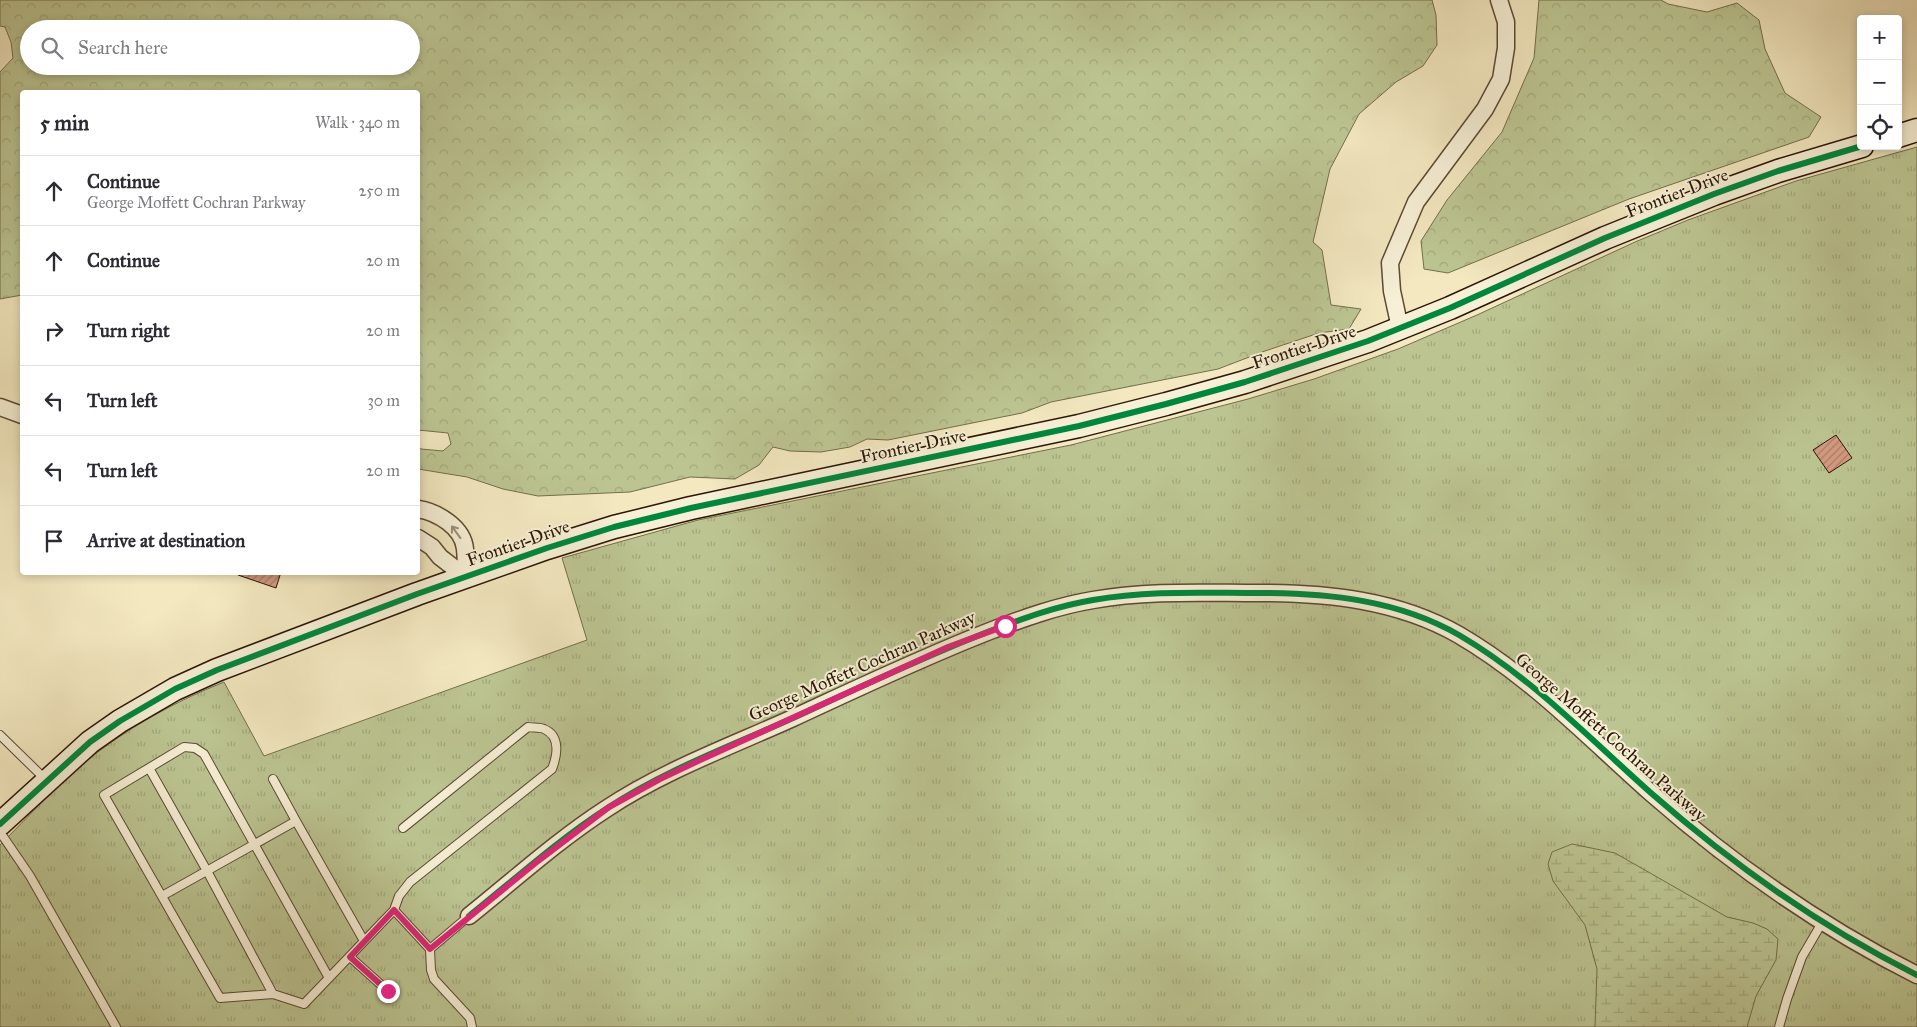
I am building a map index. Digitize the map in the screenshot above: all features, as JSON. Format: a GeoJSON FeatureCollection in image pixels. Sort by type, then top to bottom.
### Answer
{"type":"FeatureCollection","features":[{"type":"Feature","properties":{"kind":"street"},"geometry":{"type":"LineString","coordinates":[[1400,328],[1392,291],[1390,263],[1416,202],[1485,109],[1501,78],[1506,48],[1506,22],[1499,0]]}},
{"type":"Feature","properties":{"kind":"street"},"geometry":{"type":"LineString","coordinates":[[1902,135],[1917,130]]}},
{"type":"Feature","properties":{"kind":"street","name":"Frontier Drive"},"geometry":{"type":"LineString","coordinates":[[0,824],[76,754],[135,711],[175,689],[225,666],[466,577],[546,548],[614,527],[691,508],[1079,426],[1166,404],[1325,356],[1450,308],[1605,238],[1683,206],[1778,172],[1857,148]]}},
{"type":"Feature","properties":{"kind":"street"},"geometry":{"type":"LineString","coordinates":[[0,407],[20,414]]}},
{"type":"Feature","properties":{"kind":"street"},"geometry":{"type":"LineString","coordinates":[[420,509],[437,514],[460,535],[465,547],[466,577]]}},
{"type":"Feature","properties":{"kind":"street"},"geometry":{"type":"LineString","coordinates":[[420,539],[432,547],[440,557],[466,577]]}},
{"type":"Feature","properties":{"kind":"street","name":"George Moffett Cochran Parkway"},"geometry":{"type":"LineString","coordinates":[[469,916],[609,807],[675,772],[948,647],[1043,612],[1090,600],[1130,595],[1218,592],[1292,594],[1352,599],[1392,607],[1420,616],[1442,626],[1487,652],[1527,681],[1682,819],[1764,883],[1823,921],[1917,976]]}},
{"type":"Feature","properties":{"kind":"lane"},"geometry":{"type":"LineString","coordinates":[[329,978],[204,754],[195,748],[184,747],[104,795],[220,998],[273,994],[304,1004],[350,957],[394,910],[399,896],[410,882],[552,769],[558,753],[554,738],[544,729],[528,727],[403,828]]}},
{"type":"Feature","properties":{"kind":"lane"},"geometry":{"type":"LineString","coordinates":[[0,735],[47,780]]}},
{"type":"Feature","properties":{"kind":"lane"},"geometry":{"type":"LineString","coordinates":[[149,768],[273,994]]}},
{"type":"Feature","properties":{"kind":"lane"},"geometry":{"type":"LineString","coordinates":[[273,779],[364,941]]}},
{"type":"Feature","properties":{"kind":"lane"},"geometry":{"type":"LineString","coordinates":[[162,896],[296,820]]}},
{"type":"Feature","properties":{"kind":"lane"},"geometry":{"type":"LineString","coordinates":[[0,832],[30,876],[116,1027]]}},
{"type":"Feature","properties":{"kind":"lane"},"geometry":{"type":"LineString","coordinates":[[394,910],[430,949],[431,970],[434,979],[470,1018],[472,1027]]}},
{"type":"Feature","properties":{"kind":"lane"},"geometry":{"type":"LineString","coordinates":[[430,949],[469,916]]}},
{"type":"Feature","properties":{"kind":"lane"},"geometry":{"type":"LineString","coordinates":[[1780,1027],[1787,999],[1802,957],[1823,921]]}},
{"type":"Feature","properties":{"kind":"lane"},"geometry":{"type":"LineString","coordinates":[[350,957],[388,991]]}},
{"type":"Feature","properties":{"kind":"green space"},"geometry":{"type":"Polygon","coordinates":[[[0,0],[1432,0],[1436,15],[1437,45],[1423,66],[1396,82],[1359,114],[1330,169],[1313,242],[1322,250],[1331,305],[1361,309],[1349,329],[1319,333],[1218,369],[1051,402],[1022,413],[888,440],[867,439],[850,447],[821,452],[790,451],[773,447],[759,465],[735,479],[690,477],[630,492],[538,496],[503,489],[467,477],[420,469],[420,448],[443,451],[451,444],[448,433],[420,430],[420,90],[20,90],[20,295],[0,299],[0,72],[13,58],[11,42],[5,27],[0,26],[0,0]]]}},
{"type":"Feature","properties":{"kind":"green space"},"geometry":{"type":"Polygon","coordinates":[[[1539,0],[1661,0],[1668,4],[1707,12],[1737,3],[1759,20],[1765,49],[1785,93],[1821,117],[1809,137],[1629,199],[1448,273],[1424,269],[1421,241],[1447,200],[1502,132],[1534,58],[1539,0]]]}},
{"type":"Feature","properties":{"kind":"green space"},"geometry":{"type":"Polygon","coordinates":[[[1917,147],[1917,1027],[0,1027],[0,845],[52,792],[85,762],[134,727],[187,698],[224,682],[264,756],[587,640],[562,558],[698,520],[1071,445],[1248,399],[1314,379],[1398,349],[1688,220],[1796,181],[1917,147]]]}},
{"type":"Feature","properties":{"kind":"green space"},"geometry":{"type":"Polygon","coordinates":[[[1572,844],[1615,853],[1727,917],[1753,923],[1767,929],[1778,939],[1776,960],[1756,996],[1747,1027],[1595,1027],[1597,969],[1585,925],[1553,881],[1548,864],[1552,852],[1572,844]]]}},
{"type":"Feature","properties":{"kind":"building"},"geometry":{"type":"Polygon","coordinates":[[[1836,435],[1852,458],[1829,473],[1813,450],[1836,435]]]}},
{"type":"Feature","properties":{"kind":"building"},"geometry":{"type":"Polygon","coordinates":[[[238,575],[280,575],[276,588],[238,575]]]}},
{"type":"Feature","properties":{"kind":"cycle path"},"geometry":{"type":"LineString","coordinates":[[0,824],[90,742],[120,721],[175,689],[217,670],[417,594],[547,548],[614,527],[691,508],[1079,426],[1245,382],[1368,341],[1450,308],[1605,238],[1714,194],[1778,171],[1857,147]]}},
{"type":"Feature","properties":{"kind":"cycle path"},"geometry":{"type":"LineString","coordinates":[[469,916],[571,834],[628,795],[698,760],[940,651],[990,631],[1054,609],[1114,597],[1176,593],[1285,593],[1337,597],[1387,606],[1436,623],[1459,635],[1511,670],[1535,689],[1651,793],[1745,869],[1778,893],[1846,936],[1917,975]]}},
{"type":"Feature","properties":{"kind":"route"},"geometry":{"type":"LineString","coordinates":[[388,991],[350,957],[394,910],[430,949],[538,861],[609,807],[698,761],[948,647],[1005,626]]}}]}
